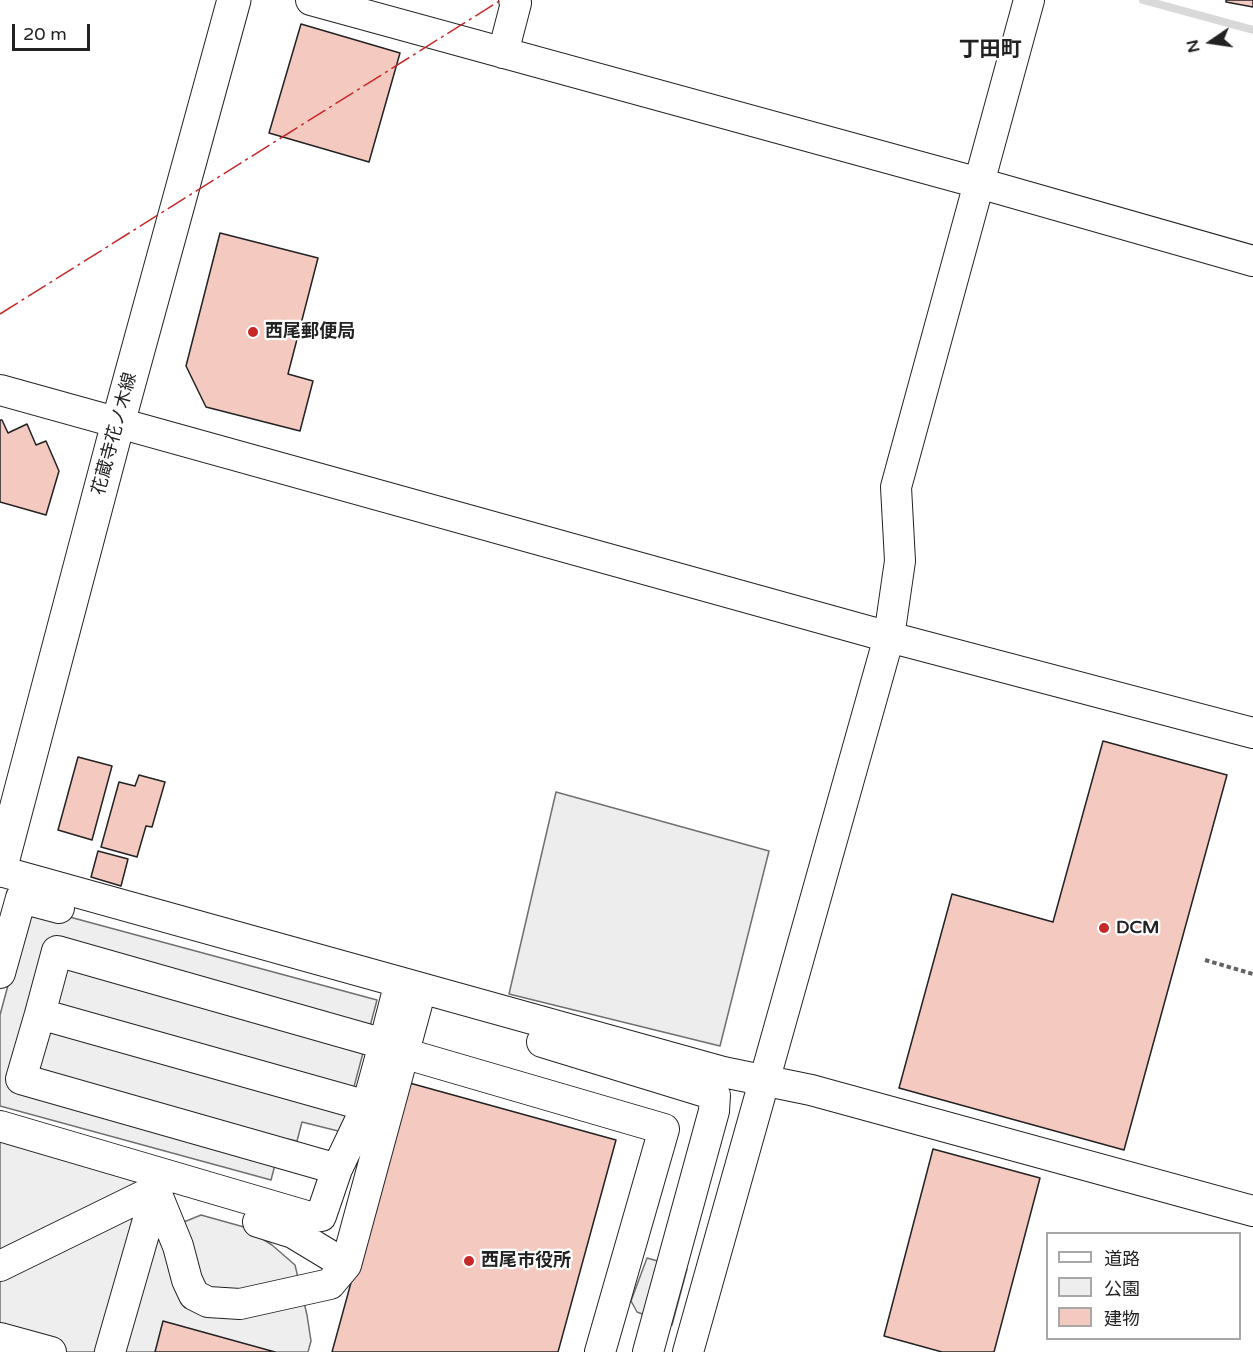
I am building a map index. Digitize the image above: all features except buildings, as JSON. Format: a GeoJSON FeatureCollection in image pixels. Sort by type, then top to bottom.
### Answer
{"type":"FeatureCollection","features":[{"type":"Feature","properties":{"kind":"main road","name":"花蔵寺花ノ木線"},"geometry":{"type":"LineString","coordinates":[[0,870],[118,423],[234,0]]}},
{"type":"Feature","properties":{"kind":"street"},"geometry":{"type":"LineString","coordinates":[[311,0],[979,183],[1253,261]]}},
{"type":"Feature","properties":{"kind":"street"},"geometry":{"type":"LineString","coordinates":[[503,52],[516,3],[514,0]]}},
{"type":"Feature","properties":{"kind":"street"},"geometry":{"type":"LineString","coordinates":[[611,1316],[651,1340],[689,1346],[889,637],[900,561],[896,487],[1029,0]]}},
{"type":"Feature","properties":{"kind":"street"},"geometry":{"type":"LineString","coordinates":[[0,390],[889,637],[1253,733]]}},
{"type":"Feature","properties":{"kind":"street"},"geometry":{"type":"LineString","coordinates":[[0,870],[404,995],[715,1095],[714,1111],[651,1340]]}},
{"type":"Feature","properties":{"kind":"street"},"geometry":{"type":"LineString","coordinates":[[0,973],[21,898],[404,995],[723,1072],[822,1093],[1253,1211]]}},
{"type":"Feature","properties":{"kind":"street"},"geometry":{"type":"LineString","coordinates":[[338,1169],[21,1079],[57,951],[664,1129],[600,1352]]}},
{"type":"Feature","properties":{"kind":"street"},"geometry":{"type":"LineString","coordinates":[[154,1191],[178,1246],[187,1280],[194,1294],[208,1302],[240,1304],[330,1284],[346,1265],[404,995]]}},
{"type":"Feature","properties":{"kind":"street"},"geometry":{"type":"LineString","coordinates":[[40,1014],[367,1106]]}},
{"type":"Feature","properties":{"kind":"street"},"geometry":{"type":"LineString","coordinates":[[0,1126],[310,1217],[321,1216],[338,1169],[394,1048]]}},
{"type":"Feature","properties":{"kind":"street"},"geometry":{"type":"LineString","coordinates":[[0,1147],[293,1233],[346,1265]]}},
{"type":"Feature","properties":{"kind":"street"},"geometry":{"type":"LineString","coordinates":[[0,1266],[154,1191]]}},
{"type":"Feature","properties":{"kind":"street"},"geometry":{"type":"LineString","coordinates":[[110,1352],[154,1191]]}},
{"type":"Feature","properties":{"kind":"street"},"geometry":{"type":"LineString","coordinates":[[635,1233],[715,1257]]}},
{"type":"Feature","properties":{"kind":"street"},"geometry":{"type":"LineString","coordinates":[[0,1338],[51,1352]]}},
{"type":"Feature","properties":{"kind":"path"},"geometry":{"type":"LineString","coordinates":[[1205,960],[1253,974]]}},
{"type":"Feature","properties":{"kind":"green space"},"geometry":{"type":"Polygon","coordinates":[[[40,909],[377,1000],[342,1132],[302,1122],[297,1141],[282,1138],[271,1180],[0,1106],[0,1015],[28,911],[40,909]]]}},
{"type":"Feature","properties":{"kind":"green space"},"geometry":{"type":"Polygon","coordinates":[[[0,1140],[167,1182],[117,1352],[22,1352],[0,1345],[0,1140]]]}},
{"type":"Feature","properties":{"kind":"green space"},"geometry":{"type":"Polygon","coordinates":[[[201,1215],[244,1227],[272,1245],[295,1265],[311,1341],[308,1352],[123,1352],[152,1235],[201,1215]]]}},
{"type":"Feature","properties":{"kind":"green space"},"geometry":{"type":"Polygon","coordinates":[[[647,1258],[687,1269],[672,1325],[637,1312],[631,1301],[647,1258]]]}},
{"type":"Feature","properties":{"kind":"shaded area"},"geometry":{"type":"Polygon","coordinates":[[[556,792],[769,851],[720,1046],[509,994],[556,792]]]}},
{"type":"Feature","properties":{"kind":"waterway"},"geometry":{"type":"LineString","coordinates":[[1143,0],[1253,30]]}},
{"type":"Feature","properties":{"kind":"power"},"geometry":{"type":"LineString","coordinates":[[0,314],[501,0]]}},
{"type":"Feature","properties":{"kind":"place","name":"西尾郵便局"},"geometry":{"type":"Point","coordinates":[253,332]}},
{"type":"Feature","properties":{"kind":"place","name":"DCM"},"geometry":{"type":"Point","coordinates":[1104,928]}},
{"type":"Feature","properties":{"kind":"place","name":"西尾市役所"},"geometry":{"type":"Point","coordinates":[469,1261]}},
{"type":"Feature","properties":{"kind":"district","name":"丁田町"},"geometry":{"type":"Point","coordinates":[990,50]}}]}
